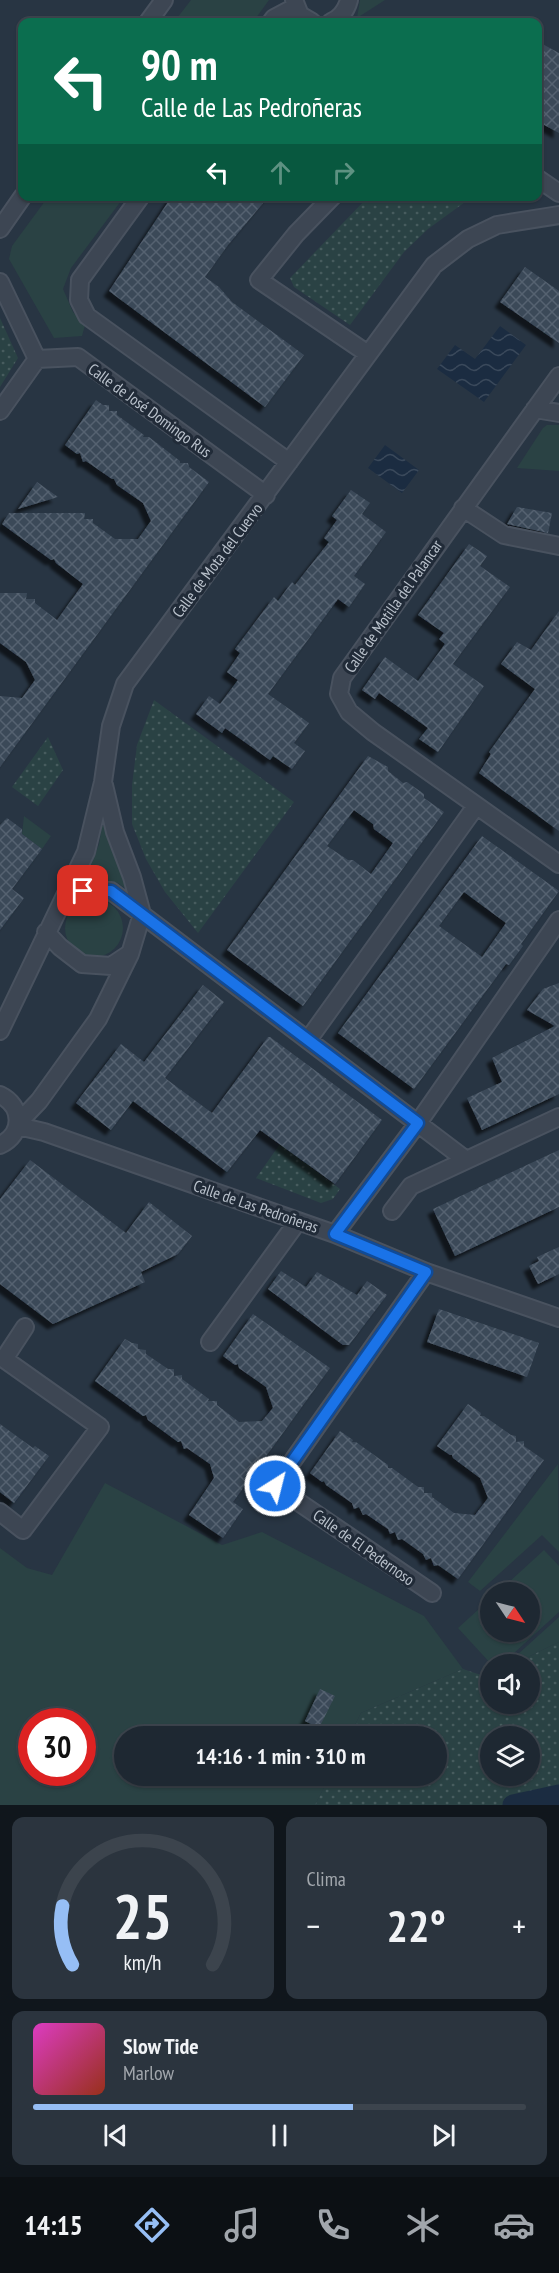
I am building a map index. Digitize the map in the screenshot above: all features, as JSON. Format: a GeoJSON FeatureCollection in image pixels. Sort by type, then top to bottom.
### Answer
{"type":"FeatureCollection","features":[{"type":"Feature","properties":{"kind":"street"},"geometry":{"type":"LineString","coordinates":[[151,18],[164,0]]}},
{"type":"Feature","properties":{"kind":"street"},"geometry":{"type":"LineString","coordinates":[[338,18],[346,10],[349,0]]}},
{"type":"Feature","properties":{"kind":"street"},"geometry":{"type":"LineString","coordinates":[[274,18],[295,4],[300,15],[305,18]]}},
{"type":"Feature","properties":{"kind":"street"},"geometry":{"type":"LineString","coordinates":[[542,181],[559,192]]}},
{"type":"Feature","properties":{"kind":"street"},"geometry":{"type":"LineString","coordinates":[[0,229],[20,201]]}},
{"type":"Feature","properties":{"kind":"street"},"geometry":{"type":"LineString","coordinates":[[137,201],[80,280],[79,300],[87,316],[289,462]]}},
{"type":"Feature","properties":{"kind":"street"},"geometry":{"type":"LineString","coordinates":[[328,201],[296,234],[259,280],[368,354]]}},
{"type":"Feature","properties":{"kind":"street","name":"Calle de Mota del Cuervo"},"geometry":{"type":"LineString","coordinates":[[0,1031],[86,852],[103,782],[111,726],[125,684],[266,495],[426,273],[468,239],[497,225],[559,215]]}},
{"type":"Feature","properties":{"kind":"street"},"geometry":{"type":"LineString","coordinates":[[0,282],[37,359],[0,411]]}},
{"type":"Feature","properties":{"kind":"street","name":"Calle de José Domingo Rus"},"geometry":{"type":"LineString","coordinates":[[37,359],[78,357],[266,495]]}},
{"type":"Feature","properties":{"kind":"street","name":"Calle de Motilla del Palancar"},"geometry":{"type":"LineString","coordinates":[[559,376],[342,678],[339,694],[349,712],[373,732],[559,864]]}},
{"type":"Feature","properties":{"kind":"street"},"geometry":{"type":"LineString","coordinates":[[536,409],[559,413]]}},
{"type":"Feature","properties":{"kind":"street"},"geometry":{"type":"LineString","coordinates":[[463,508],[504,535],[559,546]]}},
{"type":"Feature","properties":{"kind":"street","name":"Calle de Mota del Cuervo"},"geometry":{"type":"LineString","coordinates":[[103,782],[115,832],[132,877],[142,914]]}},
{"type":"Feature","properties":{"kind":"street"},"geometry":{"type":"LineString","coordinates":[[308,1040],[476,806]]}},
{"type":"Feature","properties":{"kind":"street"},"geometry":{"type":"LineString","coordinates":[[69,889],[111,891],[466,1160]]}},
{"type":"Feature","properties":{"kind":"street"},"geometry":{"type":"LineString","coordinates":[[18,1124],[39,1101],[98,1019],[130,954],[142,914]]}},
{"type":"Feature","properties":{"kind":"street"},"geometry":{"type":"LineString","coordinates":[[335,1234],[418,1123],[559,920]]}},
{"type":"Feature","properties":{"kind":"street"},"geometry":{"type":"LineString","coordinates":[[46,932],[60,947],[82,964],[111,966],[130,954]]}},
{"type":"Feature","properties":{"kind":"street"},"geometry":{"type":"LineString","coordinates":[[0,1095],[12,1103],[18,1116],[14,1135],[2,1146]]}},
{"type":"Feature","properties":{"kind":"street"},"geometry":{"type":"LineString","coordinates":[[392,1211],[411,1186],[559,1117]]}},
{"type":"Feature","properties":{"kind":"street","name":"Calle de Las Pedroñeras"},"geometry":{"type":"LineString","coordinates":[[18,1124],[335,1234],[426,1272],[559,1318]]}},
{"type":"Feature","properties":{"kind":"street"},"geometry":{"type":"LineString","coordinates":[[210,1342],[298,1221]]}},
{"type":"Feature","properties":{"kind":"street","name":"Calle de El Pedernoso"},"geometry":{"type":"LineString","coordinates":[[426,1272],[275,1486],[432,1593]]}},
{"type":"Feature","properties":{"kind":"street"},"geometry":{"type":"LineString","coordinates":[[0,1512],[23,1530],[99,1427],[2,1359],[25,1327]]}},
{"type":"Feature","properties":{"kind":"green space"},"geometry":{"type":"Polygon","coordinates":[[[191,0],[269,0],[256,18],[177,18],[191,0]]]}},
{"type":"Feature","properties":{"kind":"green space"},"geometry":{"type":"Polygon","coordinates":[[[360,0],[385,0],[357,18],[360,0]]]}},
{"type":"Feature","properties":{"kind":"green space"},"geometry":{"type":"Polygon","coordinates":[[[45,201],[121,201],[71,268],[63,289],[73,312],[85,325],[82,336],[54,338],[9,259],[12,246],[45,201]]]}},
{"type":"Feature","properties":{"kind":"green space"},"geometry":{"type":"Polygon","coordinates":[[[364,201],[466,201],[428,229],[404,252],[350,325],[294,287],[290,278],[364,201]]]}},
{"type":"Feature","properties":{"kind":"green space"},"geometry":{"type":"Polygon","coordinates":[[[0,318],[18,358],[0,387],[0,318]]]}},
{"type":"Feature","properties":{"kind":"green space"},"geometry":{"type":"Polygon","coordinates":[[[547,425],[559,425],[559,471],[517,468],[543,428],[547,425]]]}},
{"type":"Feature","properties":{"kind":"green space"},"geometry":{"type":"Polygon","coordinates":[[[154,700],[294,802],[198,933],[165,892],[146,859],[132,824],[132,785],[137,745],[154,700]]]}},
{"type":"Feature","properties":{"kind":"green space"},"geometry":{"type":"Polygon","coordinates":[[[48,737],[63,770],[38,806],[12,787],[48,737]]]}},
{"type":"Feature","properties":{"kind":"green space"},"geometry":{"type":"Polygon","coordinates":[[[24,816],[51,836],[42,849],[22,834],[24,816]]]}},
{"type":"Feature","properties":{"kind":"green space"},"geometry":{"type":"Polygon","coordinates":[[[105,825],[108,840],[129,887],[126,889],[118,883],[89,876],[88,873],[99,844],[102,826],[105,825]]]}},
{"type":"Feature","properties":{"kind":"green space"},"geometry":{"type":"Polygon","coordinates":[[[94,899],[105,901],[118,912],[123,928],[121,939],[110,952],[94,957],[83,955],[70,944],[65,928],[67,917],[78,904],[94,899]]]}},
{"type":"Feature","properties":{"kind":"green space"},"geometry":{"type":"Polygon","coordinates":[[[280,1144],[340,1189],[333,1199],[321,1203],[256,1178],[280,1144]]]}},
{"type":"Feature","properties":{"kind":"green space"},"geometry":{"type":"Polygon","coordinates":[[[558,1464],[559,1552],[542,1535],[490,1582],[480,1582],[480,1591],[468,1582],[558,1464]]]}},
{"type":"Feature","properties":{"kind":"green space"},"geometry":{"type":"Polygon","coordinates":[[[105,1483],[222,1545],[262,1532],[424,1616],[463,1669],[361,1713],[354,1726],[114,1726],[114,1786],[325,1786],[315,1805],[0,1805],[0,1548],[27,1568],[52,1575],[105,1483]]]}},
{"type":"Feature","properties":{"kind":"green space"},"geometry":{"type":"Polygon","coordinates":[[[544,1550],[559,1566],[559,1612],[540,1629],[540,1582],[509,1582],[544,1550]]]}},
{"type":"Feature","properties":{"kind":"green space"},"geometry":{"type":"Polygon","coordinates":[[[480,1608],[480,1642],[526,1642],[513,1654],[482,1654],[458,1628],[480,1608]]]}},
{"type":"Feature","properties":{"kind":"green space"},"geometry":{"type":"Polygon","coordinates":[[[559,1617],[559,1642],[534,1654],[518,1654],[531,1642],[540,1642],[540,1634],[559,1617]]]}},
{"type":"Feature","properties":{"kind":"green space"},"geometry":{"type":"Polygon","coordinates":[[[559,1642],[559,1805],[315,1805],[325,1786],[447,1786],[447,1726],[354,1726],[361,1713],[463,1669],[480,1675],[480,1714],[540,1714],[540,1654],[534,1654],[559,1642]]]}},
{"type":"Feature","properties":{"kind":"water"},"geometry":{"type":"Polygon","coordinates":[[[500,326],[526,345],[484,402],[437,369],[455,345],[475,359],[500,326]]]}},
{"type":"Feature","properties":{"kind":"water"},"geometry":{"type":"Polygon","coordinates":[[[385,445],[419,470],[402,493],[368,468],[385,445]]]}},
{"type":"Feature","properties":{"kind":"building"},"geometry":{"type":"Polygon","coordinates":[[[542,44],[559,53],[559,133],[542,124],[542,44]]]}},
{"type":"Feature","properties":{"kind":"building"},"geometry":{"type":"Polygon","coordinates":[[[169,201],[265,201],[205,277],[219,287],[232,302],[304,355],[265,407],[109,291],[169,201]]]}},
{"type":"Feature","properties":{"kind":"building"},"geometry":{"type":"Polygon","coordinates":[[[525,267],[559,291],[559,343],[500,302],[525,267]]]}},
{"type":"Feature","properties":{"kind":"building"},"geometry":{"type":"Polygon","coordinates":[[[96,400],[103,405],[109,405],[109,411],[117,411],[117,415],[144,435],[143,437],[149,437],[180,463],[188,463],[189,467],[209,482],[0,767],[0,696],[22,698],[35,680],[26,662],[0,643],[0,593],[27,593],[26,599],[35,599],[35,603],[57,620],[83,584],[54,559],[51,560],[2,524],[9,513],[85,513],[84,519],[93,519],[93,523],[115,539],[138,539],[151,521],[143,503],[117,485],[114,479],[86,461],[83,462],[80,453],[77,454],[65,445],[96,400]]]}},
{"type":"Feature","properties":{"kind":"building"},"geometry":{"type":"Polygon","coordinates":[[[37,482],[58,497],[18,509],[37,482]]]}},
{"type":"Feature","properties":{"kind":"building"},"geometry":{"type":"Polygon","coordinates":[[[351,490],[370,503],[362,514],[386,532],[354,576],[365,584],[349,607],[338,599],[268,694],[309,723],[294,743],[305,751],[292,769],[273,756],[270,760],[225,728],[222,733],[196,714],[209,696],[220,704],[238,680],[227,672],[240,653],[235,649],[274,597],[278,601],[292,582],[295,585],[329,542],[324,538],[337,520],[332,516],[351,490]]]}},
{"type":"Feature","properties":{"kind":"building"},"geometry":{"type":"Polygon","coordinates":[[[517,507],[552,513],[548,533],[507,524],[517,507]]]}},
{"type":"Feature","properties":{"kind":"building"},"geometry":{"type":"Polygon","coordinates":[[[469,544],[487,556],[480,566],[510,587],[453,664],[484,686],[438,752],[419,739],[428,728],[379,693],[375,699],[362,690],[385,657],[418,681],[445,644],[439,639],[444,633],[418,615],[469,544]]]}},
{"type":"Feature","properties":{"kind":"building"},"geometry":{"type":"Polygon","coordinates":[[[559,611],[559,831],[479,773],[491,754],[489,752],[535,689],[501,664],[517,642],[531,650],[559,611]]]}},
{"type":"Feature","properties":{"kind":"building"},"geometry":{"type":"Polygon","coordinates":[[[368,756],[388,767],[388,771],[403,783],[407,782],[424,794],[424,798],[444,812],[303,1006],[227,950],[368,756]],[[354,810],[327,846],[348,860],[353,860],[371,874],[393,843],[374,829],[373,824],[354,810]]]}},
{"type":"Feature","properties":{"kind":"building"},"geometry":{"type":"Polygon","coordinates":[[[7,818],[22,829],[22,834],[42,849],[12,889],[24,898],[0,930],[0,825],[7,818]]]}},
{"type":"Feature","properties":{"kind":"building"},"geometry":{"type":"Polygon","coordinates":[[[482,836],[559,891],[521,944],[523,946],[509,965],[506,964],[414,1089],[338,1033],[482,836]],[[464,892],[439,926],[482,957],[506,923],[464,892]]]}},
{"type":"Feature","properties":{"kind":"building"},"geometry":{"type":"Polygon","coordinates":[[[559,983],[559,1094],[482,1130],[467,1098],[502,1082],[492,1058],[555,1026],[527,1010],[543,989],[559,983]]]}},
{"type":"Feature","properties":{"kind":"building"},"geometry":{"type":"Polygon","coordinates":[[[203,985],[224,1002],[165,1078],[212,1113],[270,1037],[382,1120],[335,1184],[260,1130],[227,1172],[133,1101],[111,1130],[76,1103],[121,1044],[144,1062],[203,985]]]}},
{"type":"Feature","properties":{"kind":"building"},"geometry":{"type":"Polygon","coordinates":[[[559,1150],[559,1207],[455,1256],[433,1209],[559,1150]]]}},
{"type":"Feature","properties":{"kind":"building"},"geometry":{"type":"Polygon","coordinates":[[[30,1160],[126,1233],[149,1202],[192,1236],[178,1254],[141,1272],[145,1282],[53,1324],[0,1284],[0,1199],[30,1160]]]}},
{"type":"Feature","properties":{"kind":"building"},"geometry":{"type":"Polygon","coordinates":[[[559,1247],[559,1274],[538,1284],[529,1266],[539,1261],[537,1257],[559,1247]]]}},
{"type":"Feature","properties":{"kind":"building"},"geometry":{"type":"Polygon","coordinates":[[[281,1271],[306,1287],[317,1272],[357,1295],[367,1281],[387,1295],[349,1345],[343,1345],[268,1289],[281,1271]]]}},
{"type":"Feature","properties":{"kind":"building"},"geometry":{"type":"Polygon","coordinates":[[[439,1309],[539,1343],[527,1377],[427,1342],[439,1309]]]}},
{"type":"Feature","properties":{"kind":"building"},"geometry":{"type":"Polygon","coordinates":[[[253,1314],[330,1368],[233,1502],[243,1509],[223,1538],[189,1515],[214,1478],[210,1464],[187,1448],[184,1449],[181,1441],[178,1442],[148,1420],[146,1415],[143,1416],[95,1381],[125,1339],[138,1344],[138,1349],[146,1350],[146,1354],[168,1369],[174,1369],[174,1376],[182,1375],[182,1379],[209,1399],[208,1401],[217,1401],[217,1405],[239,1422],[262,1421],[273,1408],[266,1387],[239,1368],[238,1364],[235,1365],[223,1356],[253,1314]]]}},
{"type":"Feature","properties":{"kind":"building"},"geometry":{"type":"Polygon","coordinates":[[[468,1404],[481,1413],[480,1416],[484,1416],[511,1435],[516,1436],[516,1442],[524,1441],[524,1446],[544,1460],[458,1579],[438,1565],[434,1566],[431,1558],[426,1560],[423,1554],[402,1539],[398,1540],[395,1532],[390,1534],[388,1529],[366,1514],[363,1515],[359,1507],[354,1509],[352,1503],[310,1473],[340,1431],[353,1440],[352,1442],[356,1442],[388,1465],[388,1468],[392,1468],[418,1487],[424,1487],[424,1493],[432,1493],[432,1497],[454,1513],[475,1515],[488,1498],[480,1478],[437,1446],[468,1404]]]}},
{"type":"Feature","properties":{"kind":"building"},"geometry":{"type":"Polygon","coordinates":[[[0,1424],[33,1448],[35,1446],[49,1456],[14,1503],[0,1492],[0,1424]]]}},
{"type":"Feature","properties":{"kind":"building"},"geometry":{"type":"Polygon","coordinates":[[[320,1689],[335,1696],[320,1726],[305,1721],[320,1689]]]}},
{"type":"Feature","properties":{"kind":"waterway"},"geometry":{"type":"LineString","coordinates":[[513,1805],[559,1795]]}},
{"type":"Feature","properties":{"kind":"route"},"geometry":{"type":"LineString","coordinates":[[83,891],[111,891],[418,1123],[335,1234],[426,1272],[275,1486]]}}]}
